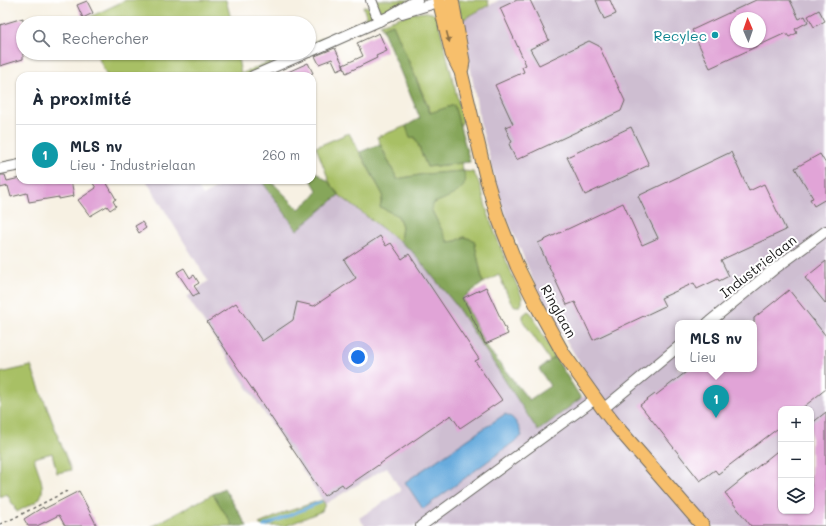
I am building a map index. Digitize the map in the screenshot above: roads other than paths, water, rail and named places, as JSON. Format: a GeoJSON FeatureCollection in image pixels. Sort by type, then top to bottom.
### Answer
{"type":"FeatureCollection","features":[{"type":"Feature","properties":{"kind":"main road","name":"Ringlaan"},"geometry":{"type":"LineString","coordinates":[[444,1],[452,54],[461,72],[487,181],[497,215],[526,285],[548,327],[599,404],[616,427],[703,526]]}},
{"type":"Feature","properties":{"kind":"street"},"geometry":{"type":"LineString","coordinates":[[371,0],[384,19]]}},
{"type":"Feature","properties":{"kind":"street"},"geometry":{"type":"LineString","coordinates":[[316,49],[384,19],[417,0]]}},
{"type":"Feature","properties":{"kind":"street"},"geometry":{"type":"LineString","coordinates":[[384,19],[444,1]]}},
{"type":"Feature","properties":{"kind":"street"},"geometry":{"type":"LineString","coordinates":[[262,72],[290,60]]}},
{"type":"Feature","properties":{"kind":"street"},"geometry":{"type":"LineString","coordinates":[[0,169],[16,167]]}},
{"type":"Feature","properties":{"kind":"street","name":"Industrielaan"},"geometry":{"type":"LineString","coordinates":[[712,320],[772,270],[826,231]]}},
{"type":"Feature","properties":{"kind":"street"},"geometry":{"type":"LineString","coordinates":[[421,526],[599,404],[675,349]]}},
{"type":"Feature","properties":{"kind":"water"},"geometry":{"type":"Polygon","coordinates":[[[505,414],[516,422],[522,436],[423,509],[405,482],[505,414]]]}},
{"type":"Feature","properties":{"kind":"waterway"},"geometry":{"type":"LineString","coordinates":[[264,526],[321,502]]}},
{"type":"Feature","properties":{"kind":"place","name":"Recylec"},"geometry":{"type":"Point","coordinates":[715,35]}},
{"type":"Feature","properties":{"kind":"place","name":"MLS nv"},"geometry":{"type":"Point","coordinates":[716,418]}}]}
